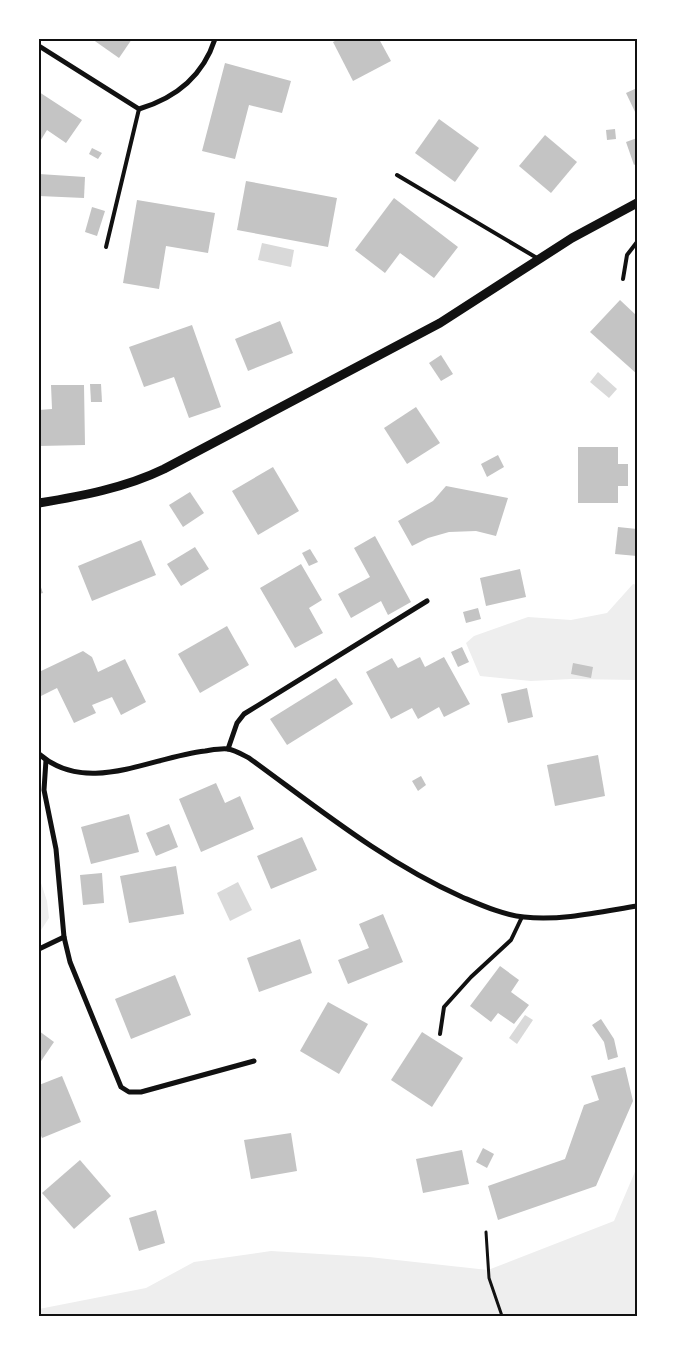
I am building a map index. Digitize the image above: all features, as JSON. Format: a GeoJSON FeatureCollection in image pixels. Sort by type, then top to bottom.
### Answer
{"type":"FeatureCollection","features":[{"type":"Feature","properties":{"kind":"street"},"geometry":{"type":"LineString","coordinates":[[39,46],[139,109],[162,99],[190,81],[206,63],[215,39]]}},
{"type":"Feature","properties":{"kind":"street"},"geometry":{"type":"LineString","coordinates":[[39,503],[77,497],[153,474],[440,323],[538,259],[606,218],[637,203]]}},
{"type":"Feature","properties":{"kind":"street"},"geometry":{"type":"LineString","coordinates":[[228,749],[237,724],[244,714],[427,601]]}},
{"type":"Feature","properties":{"kind":"street"},"geometry":{"type":"LineString","coordinates":[[39,754],[46,760],[69,770],[94,774],[122,770],[175,756],[228,749],[249,758],[323,813],[404,869],[482,906],[522,917],[575,915],[637,906]]}},
{"type":"Feature","properties":{"kind":"street"},"geometry":{"type":"LineString","coordinates":[[46,760],[44,790],[56,849],[64,937],[70,962],[85,1003],[117,1079],[129,1092],[141,1092],[254,1061]]}},
{"type":"Feature","properties":{"kind":"street"},"geometry":{"type":"LineString","coordinates":[[39,949],[64,937]]}},
{"type":"Feature","properties":{"kind":"lane"},"geometry":{"type":"LineString","coordinates":[[106,247],[139,109]]}},
{"type":"Feature","properties":{"kind":"lane"},"geometry":{"type":"LineString","coordinates":[[397,175],[538,259]]}},
{"type":"Feature","properties":{"kind":"lane"},"geometry":{"type":"LineString","coordinates":[[623,279],[627,255],[637,242]]}},
{"type":"Feature","properties":{"kind":"lane"},"geometry":{"type":"LineString","coordinates":[[440,1034],[444,1007],[471,977],[512,940],[522,917]]}},
{"type":"Feature","properties":{"kind":"path"},"geometry":{"type":"LineString","coordinates":[[486,1232],[489,1278],[502,1316]]}},
{"type":"Feature","properties":{"kind":"shaded area"},"geometry":{"type":"Polygon","coordinates":[[[262,243],[294,250],[291,267],[258,260],[262,243]]]}},
{"type":"Feature","properties":{"kind":"shaded area"},"geometry":{"type":"Polygon","coordinates":[[[598,372],[617,389],[609,398],[590,382],[598,372]]]}},
{"type":"Feature","properties":{"kind":"shaded area"},"geometry":{"type":"Polygon","coordinates":[[[633,584],[637,585],[637,680],[571,679],[531,681],[480,676],[466,643],[474,636],[528,617],[571,620],[607,613],[633,584]]]}},
{"type":"Feature","properties":{"kind":"shaded area"},"geometry":{"type":"Polygon","coordinates":[[[40,880],[47,901],[49,918],[39,933],[40,880]]]}},
{"type":"Feature","properties":{"kind":"shaded area"},"geometry":{"type":"Polygon","coordinates":[[[238,882],[252,910],[230,921],[217,893],[238,882]]]}},
{"type":"Feature","properties":{"kind":"shaded area"},"geometry":{"type":"Polygon","coordinates":[[[525,1015],[533,1020],[517,1044],[509,1038],[525,1015]]]}},
{"type":"Feature","properties":{"kind":"shaded area"},"geometry":{"type":"Polygon","coordinates":[[[637,1167],[637,1316],[39,1316],[39,1309],[146,1288],[194,1262],[271,1251],[369,1257],[488,1270],[614,1221],[637,1167]]]}},
{"type":"Feature","properties":{"kind":"building"},"geometry":{"type":"Polygon","coordinates":[[[92,39],[132,39],[119,58],[92,39]]]}},
{"type":"Feature","properties":{"kind":"building"},"geometry":{"type":"Polygon","coordinates":[[[339,39],[379,39],[391,61],[353,81],[333,42],[339,39]]]}},
{"type":"Feature","properties":{"kind":"building"},"geometry":{"type":"Polygon","coordinates":[[[225,63],[291,81],[282,113],[249,105],[235,159],[202,151],[225,63]]]}},
{"type":"Feature","properties":{"kind":"building"},"geometry":{"type":"Polygon","coordinates":[[[637,88],[637,116],[626,93],[637,88]]]}},
{"type":"Feature","properties":{"kind":"building"},"geometry":{"type":"Polygon","coordinates":[[[39,92],[82,120],[66,143],[47,130],[39,143],[39,92]]]}},
{"type":"Feature","properties":{"kind":"building"},"geometry":{"type":"Polygon","coordinates":[[[439,119],[479,148],[455,182],[415,153],[439,119]]]}},
{"type":"Feature","properties":{"kind":"building"},"geometry":{"type":"Polygon","coordinates":[[[615,129],[616,139],[607,140],[606,130],[615,129]]]}},
{"type":"Feature","properties":{"kind":"building"},"geometry":{"type":"Polygon","coordinates":[[[545,135],[577,162],[551,193],[519,166],[545,135]]]}},
{"type":"Feature","properties":{"kind":"building"},"geometry":{"type":"Polygon","coordinates":[[[637,138],[637,163],[634,165],[626,142],[637,138]]]}},
{"type":"Feature","properties":{"kind":"building"},"geometry":{"type":"Polygon","coordinates":[[[92,148],[102,153],[98,159],[89,154],[92,148]]]}},
{"type":"Feature","properties":{"kind":"building"},"geometry":{"type":"Polygon","coordinates":[[[39,174],[85,177],[84,198],[39,196],[39,174]]]}},
{"type":"Feature","properties":{"kind":"building"},"geometry":{"type":"Polygon","coordinates":[[[246,181],[337,198],[328,247],[237,230],[246,181]]]}},
{"type":"Feature","properties":{"kind":"building"},"geometry":{"type":"Polygon","coordinates":[[[394,198],[458,247],[434,278],[400,253],[385,273],[355,250],[394,198]]]}},
{"type":"Feature","properties":{"kind":"building"},"geometry":{"type":"Polygon","coordinates":[[[137,200],[215,213],[208,253],[166,246],[159,289],[123,283],[137,200]]]}},
{"type":"Feature","properties":{"kind":"building"},"geometry":{"type":"Polygon","coordinates":[[[92,207],[105,211],[97,236],[85,232],[92,207]]]}},
{"type":"Feature","properties":{"kind":"building"},"geometry":{"type":"Polygon","coordinates":[[[620,300],[637,316],[637,374],[590,332],[620,300]]]}},
{"type":"Feature","properties":{"kind":"building"},"geometry":{"type":"Polygon","coordinates":[[[280,321],[293,353],[248,371],[235,339],[280,321]]]}},
{"type":"Feature","properties":{"kind":"building"},"geometry":{"type":"Polygon","coordinates":[[[192,325],[221,407],[189,418],[174,377],[144,387],[129,347],[192,325]]]}},
{"type":"Feature","properties":{"kind":"building"},"geometry":{"type":"Polygon","coordinates":[[[441,355],[453,374],[441,381],[429,363],[441,355]]]}},
{"type":"Feature","properties":{"kind":"building"},"geometry":{"type":"Polygon","coordinates":[[[90,384],[101,384],[102,402],[91,402],[90,384]]]}},
{"type":"Feature","properties":{"kind":"building"},"geometry":{"type":"Polygon","coordinates":[[[51,385],[84,385],[85,445],[39,446],[39,410],[52,409],[51,385]]]}},
{"type":"Feature","properties":{"kind":"building"},"geometry":{"type":"Polygon","coordinates":[[[416,407],[440,443],[407,464],[384,428],[416,407]]]}},
{"type":"Feature","properties":{"kind":"building"},"geometry":{"type":"Polygon","coordinates":[[[578,447],[618,447],[618,464],[628,464],[628,486],[618,486],[618,503],[578,503],[578,447]]]}},
{"type":"Feature","properties":{"kind":"building"},"geometry":{"type":"Polygon","coordinates":[[[498,455],[504,467],[487,477],[481,464],[498,455]]]}},
{"type":"Feature","properties":{"kind":"building"},"geometry":{"type":"Polygon","coordinates":[[[273,467],[299,511],[258,535],[232,491],[273,467]]]}},
{"type":"Feature","properties":{"kind":"building"},"geometry":{"type":"Polygon","coordinates":[[[446,486],[508,498],[496,536],[476,531],[449,532],[428,538],[412,546],[398,521],[433,501],[446,486]]]}},
{"type":"Feature","properties":{"kind":"building"},"geometry":{"type":"Polygon","coordinates":[[[190,492],[204,513],[183,527],[169,505],[190,492]]]}},
{"type":"Feature","properties":{"kind":"building"},"geometry":{"type":"Polygon","coordinates":[[[618,527],[637,529],[637,556],[615,554],[618,527]]]}},
{"type":"Feature","properties":{"kind":"building"},"geometry":{"type":"Polygon","coordinates":[[[375,536],[411,602],[388,615],[381,601],[351,618],[338,594],[370,577],[354,548],[375,536]]]}},
{"type":"Feature","properties":{"kind":"building"},"geometry":{"type":"Polygon","coordinates":[[[141,540],[156,575],[92,601],[78,566],[141,540]]]}},
{"type":"Feature","properties":{"kind":"building"},"geometry":{"type":"Polygon","coordinates":[[[195,547],[209,569],[181,586],[167,564],[195,547]]]}},
{"type":"Feature","properties":{"kind":"building"},"geometry":{"type":"Polygon","coordinates":[[[310,549],[318,562],[309,566],[302,553],[310,549]]]}},
{"type":"Feature","properties":{"kind":"building"},"geometry":{"type":"Polygon","coordinates":[[[301,564],[322,600],[309,608],[323,633],[295,648],[260,588],[301,564]]]}},
{"type":"Feature","properties":{"kind":"building"},"geometry":{"type":"Polygon","coordinates":[[[520,569],[526,597],[486,606],[480,578],[520,569]]]}},
{"type":"Feature","properties":{"kind":"building"},"geometry":{"type":"Polygon","coordinates":[[[39,582],[43,593],[39,594],[39,582]]]}},
{"type":"Feature","properties":{"kind":"building"},"geometry":{"type":"Polygon","coordinates":[[[478,608],[481,619],[466,623],[463,612],[478,608]]]}},
{"type":"Feature","properties":{"kind":"building"},"geometry":{"type":"Polygon","coordinates":[[[227,626],[249,665],[200,693],[178,654],[227,626]]]}},
{"type":"Feature","properties":{"kind":"building"},"geometry":{"type":"Polygon","coordinates":[[[462,647],[469,662],[458,667],[451,652],[462,647]]]}},
{"type":"Feature","properties":{"kind":"building"},"geometry":{"type":"Polygon","coordinates":[[[83,651],[92,657],[98,672],[125,659],[146,702],[121,715],[112,697],[92,705],[96,713],[74,723],[57,688],[39,697],[39,672],[83,651]]]}},
{"type":"Feature","properties":{"kind":"building"},"geometry":{"type":"Polygon","coordinates":[[[420,657],[425,667],[444,657],[470,704],[444,717],[439,707],[418,719],[412,708],[391,719],[366,672],[392,658],[398,668],[420,657]]]}},
{"type":"Feature","properties":{"kind":"building"},"geometry":{"type":"Polygon","coordinates":[[[573,663],[593,667],[591,678],[571,674],[573,663]]]}},
{"type":"Feature","properties":{"kind":"building"},"geometry":{"type":"Polygon","coordinates":[[[336,678],[353,704],[287,745],[270,719],[336,678]]]}},
{"type":"Feature","properties":{"kind":"building"},"geometry":{"type":"Polygon","coordinates":[[[527,688],[533,717],[508,723],[501,694],[527,688]]]}},
{"type":"Feature","properties":{"kind":"building"},"geometry":{"type":"Polygon","coordinates":[[[598,755],[605,796],[555,806],[547,765],[598,755]]]}},
{"type":"Feature","properties":{"kind":"building"},"geometry":{"type":"Polygon","coordinates":[[[421,776],[426,785],[418,791],[412,781],[421,776]]]}},
{"type":"Feature","properties":{"kind":"building"},"geometry":{"type":"Polygon","coordinates":[[[216,783],[225,803],[240,796],[254,829],[201,852],[179,799],[216,783]]]}},
{"type":"Feature","properties":{"kind":"building"},"geometry":{"type":"Polygon","coordinates":[[[129,814],[139,852],[91,864],[81,827],[129,814]]]}},
{"type":"Feature","properties":{"kind":"building"},"geometry":{"type":"Polygon","coordinates":[[[169,824],[178,847],[156,856],[146,833],[169,824]]]}},
{"type":"Feature","properties":{"kind":"building"},"geometry":{"type":"Polygon","coordinates":[[[302,837],[317,870],[271,889],[257,856],[302,837]]]}},
{"type":"Feature","properties":{"kind":"building"},"geometry":{"type":"Polygon","coordinates":[[[176,866],[184,914],[129,923],[120,876],[176,866]]]}},
{"type":"Feature","properties":{"kind":"building"},"geometry":{"type":"Polygon","coordinates":[[[102,873],[104,903],[83,905],[80,875],[102,873]]]}},
{"type":"Feature","properties":{"kind":"building"},"geometry":{"type":"Polygon","coordinates":[[[383,914],[403,962],[348,984],[338,960],[369,948],[359,924],[383,914]]]}},
{"type":"Feature","properties":{"kind":"building"},"geometry":{"type":"Polygon","coordinates":[[[300,939],[312,973],[259,992],[247,958],[300,939]]]}},
{"type":"Feature","properties":{"kind":"building"},"geometry":{"type":"Polygon","coordinates":[[[500,966],[519,980],[511,992],[529,1005],[514,1024],[498,1013],[491,1022],[470,1006],[500,966]]]}},
{"type":"Feature","properties":{"kind":"building"},"geometry":{"type":"Polygon","coordinates":[[[175,975],[191,1015],[131,1039],[115,999],[175,975]]]}},
{"type":"Feature","properties":{"kind":"building"},"geometry":{"type":"Polygon","coordinates":[[[328,1002],[368,1024],[339,1074],[300,1051],[328,1002]]]}},
{"type":"Feature","properties":{"kind":"building"},"geometry":{"type":"Polygon","coordinates":[[[601,1019],[614,1039],[618,1057],[608,1060],[604,1042],[592,1025],[601,1019]]]}},
{"type":"Feature","properties":{"kind":"building"},"geometry":{"type":"Polygon","coordinates":[[[39,1031],[54,1042],[39,1064],[39,1031]]]}},
{"type":"Feature","properties":{"kind":"building"},"geometry":{"type":"Polygon","coordinates":[[[422,1032],[463,1058],[432,1107],[391,1080],[422,1032]]]}},
{"type":"Feature","properties":{"kind":"building"},"geometry":{"type":"Polygon","coordinates":[[[625,1067],[633,1101],[596,1186],[498,1220],[488,1186],[565,1159],[584,1105],[599,1100],[591,1076],[625,1067]]]}},
{"type":"Feature","properties":{"kind":"building"},"geometry":{"type":"Polygon","coordinates":[[[62,1076],[81,1122],[42,1138],[39,1131],[39,1085],[62,1076]]]}},
{"type":"Feature","properties":{"kind":"building"},"geometry":{"type":"Polygon","coordinates":[[[291,1133],[297,1171],[251,1179],[244,1140],[291,1133]]]}},
{"type":"Feature","properties":{"kind":"building"},"geometry":{"type":"Polygon","coordinates":[[[483,1148],[494,1154],[487,1168],[476,1162],[483,1148]]]}},
{"type":"Feature","properties":{"kind":"building"},"geometry":{"type":"Polygon","coordinates":[[[462,1150],[469,1184],[423,1193],[416,1159],[462,1150]]]}},
{"type":"Feature","properties":{"kind":"building"},"geometry":{"type":"Polygon","coordinates":[[[80,1160],[111,1196],[74,1229],[42,1193],[80,1160]]]}},
{"type":"Feature","properties":{"kind":"building"},"geometry":{"type":"Polygon","coordinates":[[[156,1210],[165,1243],[139,1251],[129,1218],[156,1210]]]}}]}
